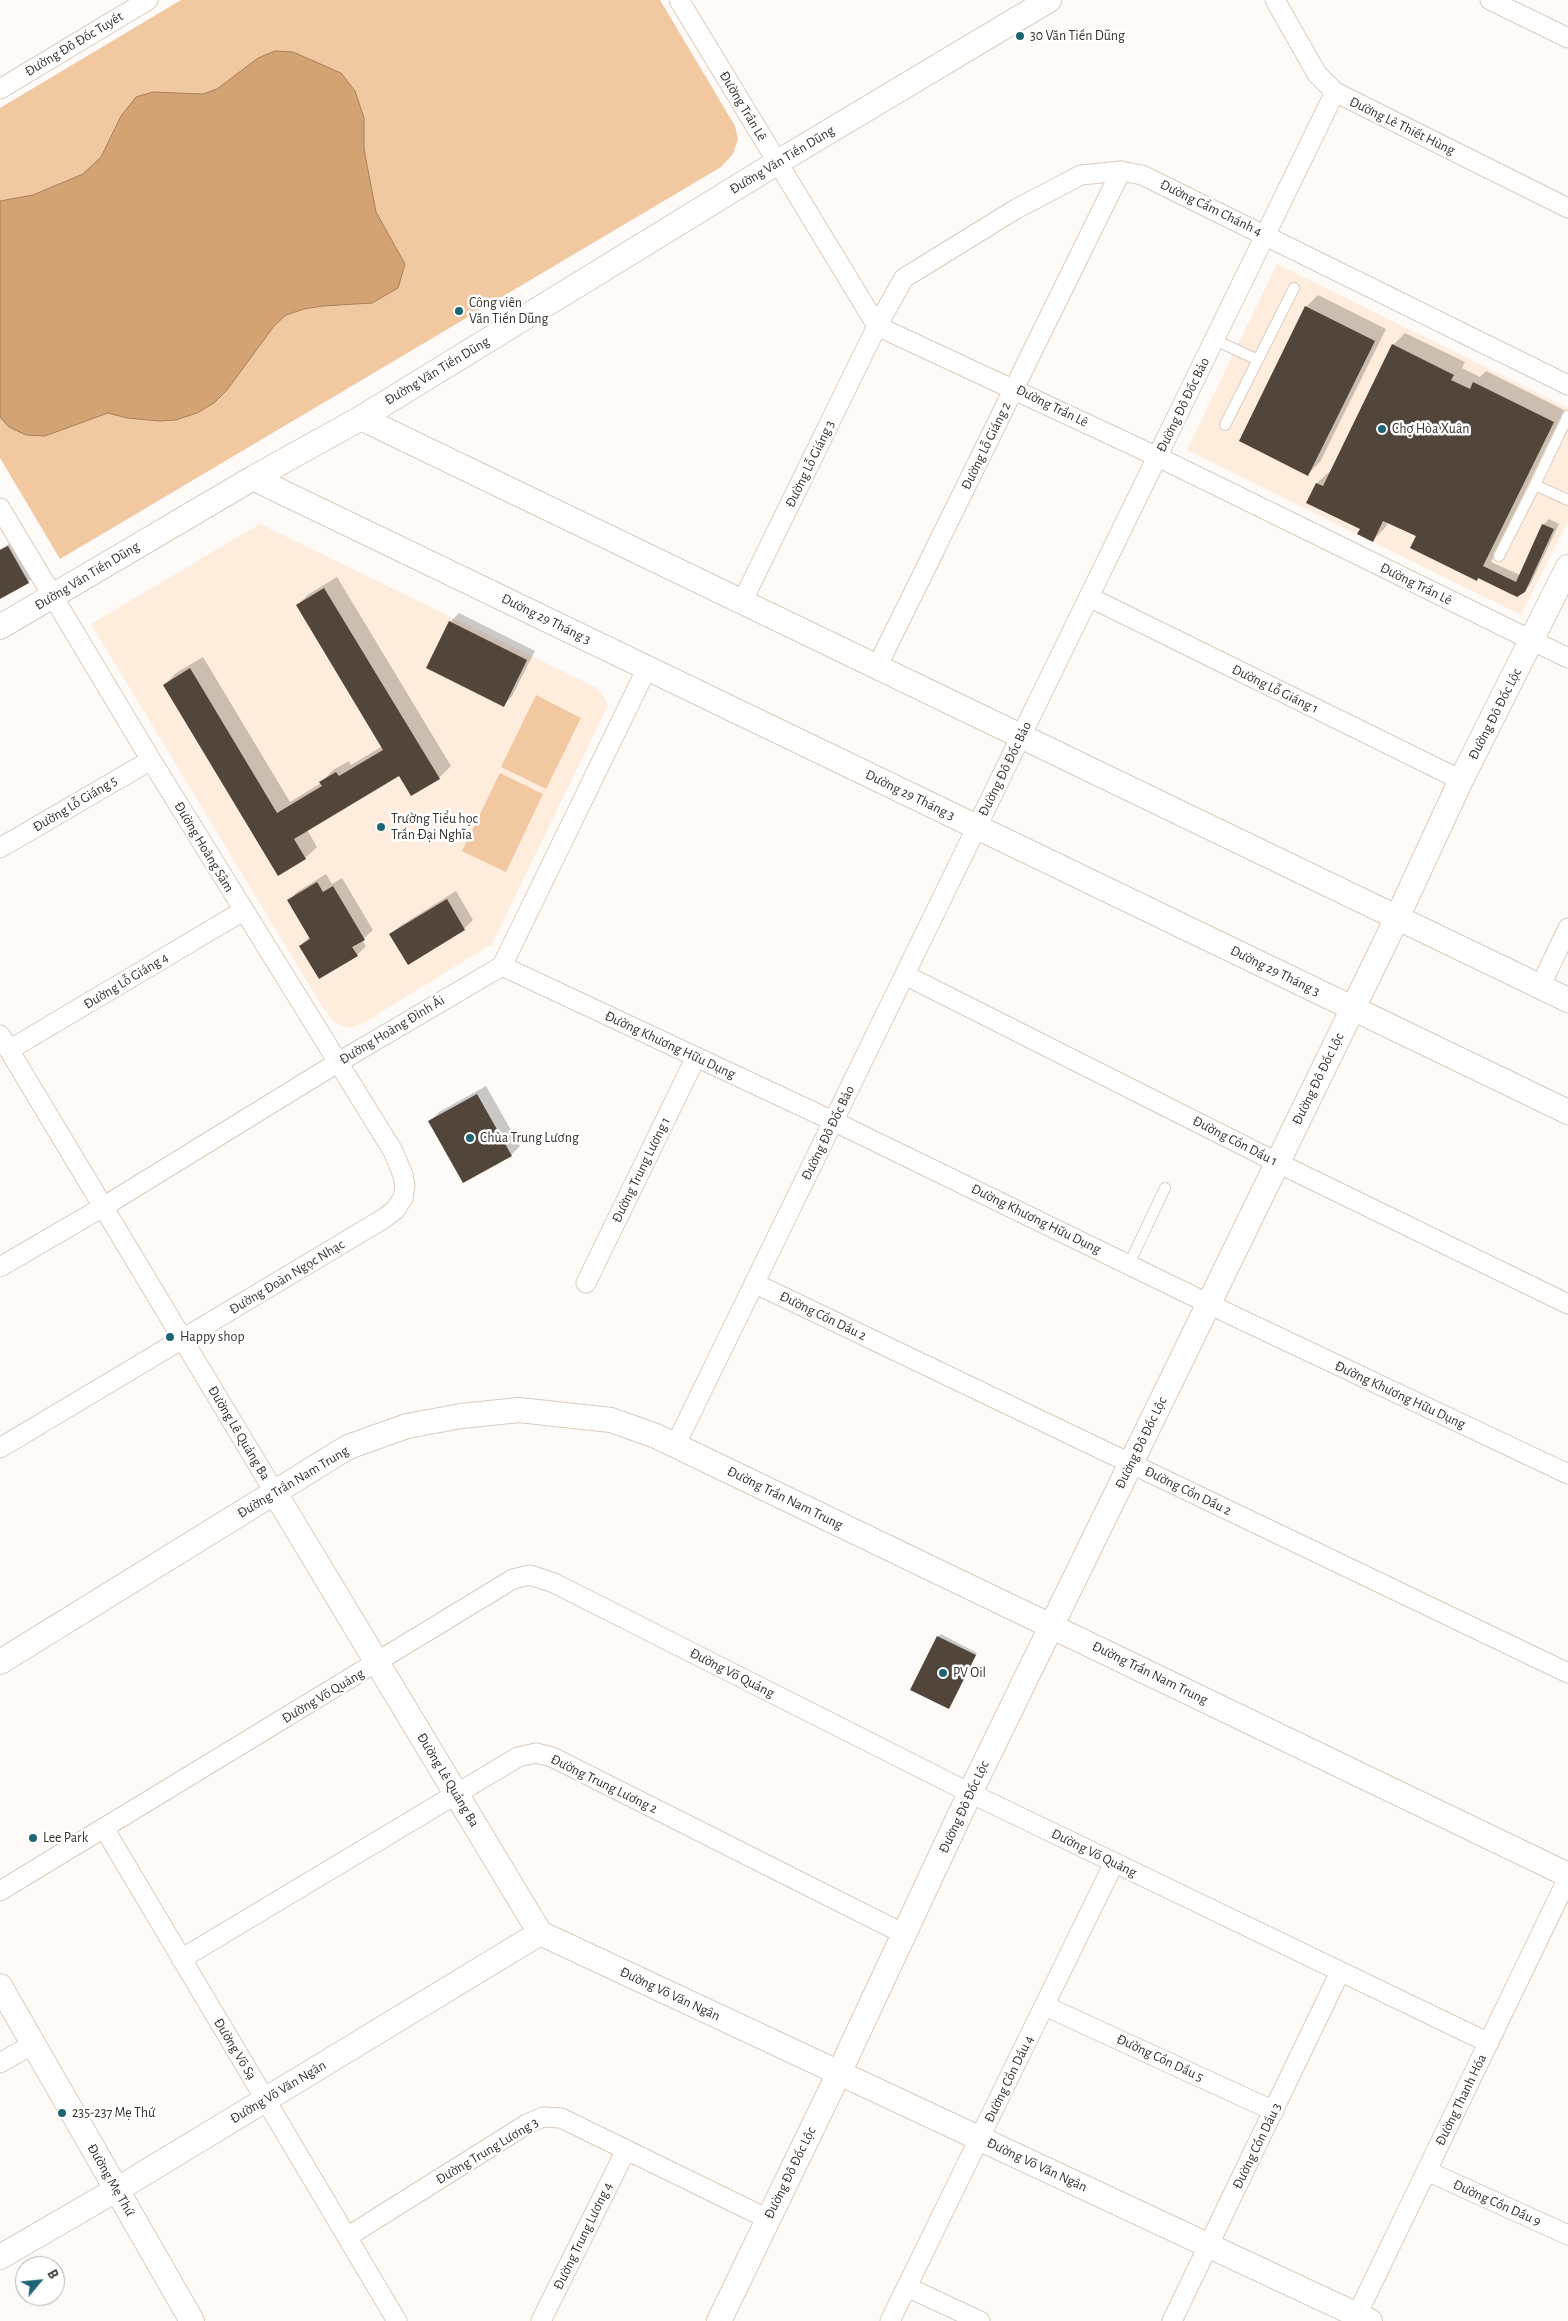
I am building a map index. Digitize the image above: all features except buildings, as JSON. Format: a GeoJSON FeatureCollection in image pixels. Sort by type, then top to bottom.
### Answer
{"type":"FeatureCollection","features":[{"type":"Feature","properties":{"kind":"street","name":"Đường Đô Đốc Tuyết"},"geometry":{"type":"LineString","coordinates":[[0,89],[148,0]]}},
{"type":"Feature","properties":{"kind":"street","name":"Đường Văn Tiến Dũng"},"geometry":{"type":"LineString","coordinates":[[0,628],[253,478],[361,418],[778,162],[1049,0]]}},
{"type":"Feature","properties":{"kind":"street","name":"Đường Lê Thiết Hùng"},"geometry":{"type":"LineString","coordinates":[[1275,0],[1317,74],[1335,92],[1568,208]]}},
{"type":"Feature","properties":{"kind":"street"},"geometry":{"type":"LineString","coordinates":[[1490,0],[1568,38]]}},
{"type":"Feature","properties":{"kind":"street","name":"Đường Trần Lê"},"geometry":{"type":"LineString","coordinates":[[684,2],[877,326],[1015,388],[1568,658]]}},
{"type":"Feature","properties":{"kind":"street","name":"Đường Đô Đốc Bảo"},"geometry":{"type":"LineString","coordinates":[[675,1446],[1335,92]]}},
{"type":"Feature","properties":{"kind":"street","name":"Đường Cẩm Chánh 4"},"geometry":{"type":"LineString","coordinates":[[877,326],[904,278],[1016,209],[1081,175],[1122,171],[1142,175],[1266,234],[1568,385]]}},
{"type":"Feature","properties":{"kind":"street","name":"Đường Lỗ Giáng 2"},"geometry":{"type":"LineString","coordinates":[[877,667],[1122,171]]}},
{"type":"Feature","properties":{"kind":"street","name":"Đường Lỗ Giáng 3"},"geometry":{"type":"LineString","coordinates":[[742,602],[877,326]]}},
{"type":"Feature","properties":{"kind":"street"},"geometry":{"type":"LineString","coordinates":[[361,418],[1568,1000]]}},
{"type":"Feature","properties":{"kind":"street","name":"Đường 29 Tháng 3"},"geometry":{"type":"LineString","coordinates":[[253,478],[1568,1112]]}},
{"type":"Feature","properties":{"kind":"street","name":"Đường Hoàng Sâm"},"geometry":{"type":"LineString","coordinates":[[0,508],[243,911],[393,1151],[403,1175],[405,1186]]}},
{"type":"Feature","properties":{"kind":"street","name":"Đường Đô Đốc Lộc"},"geometry":{"type":"LineString","coordinates":[[719,2321],[839,2073],[970,1794],[1397,918],[1461,780],[1568,567]]}},
{"type":"Feature","properties":{"kind":"street","name":"Đường Lỗ Giáng 1"},"geometry":{"type":"LineString","coordinates":[[1089,597],[1461,780]]}},
{"type":"Feature","properties":{"kind":"street"},"geometry":{"type":"LineString","coordinates":[[502,966],[647,668]]}},
{"type":"Feature","properties":{"kind":"street","name":"Đường Lỗ Giáng 5"},"geometry":{"type":"LineString","coordinates":[[0,848],[151,760]]}},
{"type":"Feature","properties":{"kind":"street","name":"Đường Lỗ Giáng 4"},"geometry":{"type":"LineString","coordinates":[[5,1042],[243,911]]}},
{"type":"Feature","properties":{"kind":"street"},"geometry":{"type":"LineString","coordinates":[[1540,987],[1568,928]]}},
{"type":"Feature","properties":{"kind":"street","name":"Đường Khương Hữu Dụng"},"geometry":{"type":"LineString","coordinates":[[502,966],[833,1122],[1209,1304],[1568,1474]]}},
{"type":"Feature","properties":{"kind":"street","name":"Đường Hoàng Đình Ái"},"geometry":{"type":"LineString","coordinates":[[0,1268],[337,1063],[502,966]]}},
{"type":"Feature","properties":{"kind":"street","name":"Đường Cồn Dầu 1"},"geometry":{"type":"LineString","coordinates":[[905,975],[1278,1163],[1568,1304]]}},
{"type":"Feature","properties":{"kind":"street","name":"Đường Lê Quảng Ba"},"geometry":{"type":"LineString","coordinates":[[5,1042],[540,1933]]}},
{"type":"Feature","properties":{"kind":"street","name":"Đường Trung Lương 1"},"geometry":{"type":"LineString","coordinates":[[586,1283],[696,1057]]}},
{"type":"Feature","properties":{"kind":"street","name":"Đường Đoàn Ngọc Nhạc"},"geometry":{"type":"LineString","coordinates":[[0,1448],[383,1219],[395,1210],[403,1198],[405,1186]]}},
{"type":"Feature","properties":{"kind":"street","name":"Đường Cồn Dầu 2"},"geometry":{"type":"LineString","coordinates":[[754,1283],[1568,1673]]}},
{"type":"Feature","properties":{"kind":"street","name":"Đường Trần Nam Trung"},"geometry":{"type":"LineString","coordinates":[[0,1662],[348,1447],[407,1426],[461,1416],[519,1410],[610,1420],[675,1446],[1568,1876]]}},
{"type":"Feature","properties":{"kind":"street","name":"Đường Võ Quảng"},"geometry":{"type":"LineString","coordinates":[[0,1891],[513,1579],[530,1575],[563,1588],[970,1794],[1489,2043]]}},
{"type":"Feature","properties":{"kind":"street","name":"Đường Trung Lương 2"},"geometry":{"type":"LineString","coordinates":[[182,1959],[518,1757],[536,1753],[552,1757],[904,1934]]}},
{"type":"Feature","properties":{"kind":"street","name":"Đường Võ Sạ"},"geometry":{"type":"LineString","coordinates":[[104,1828],[397,2321]]}},
{"type":"Feature","properties":{"kind":"street","name":"Đường Cồn Dầu 4"},"geometry":{"type":"LineString","coordinates":[[890,2321],[1114,1863]]}},
{"type":"Feature","properties":{"kind":"street","name":"Đường Thanh Hóa"},"geometry":{"type":"LineString","coordinates":[[1360,2319],[1426,2171],[1568,1876]]}},
{"type":"Feature","properties":{"kind":"street","name":"Đường Võ Văn Ngân"},"geometry":{"type":"LineString","coordinates":[[0,2257],[117,2190],[540,1933],[1208,2245],[1360,2319]]}},
{"type":"Feature","properties":{"kind":"street","name":"Đường Cồn Dầu 3"},"geometry":{"type":"LineString","coordinates":[[1172,2321],[1340,1972]]}},
{"type":"Feature","properties":{"kind":"street","name":"Đường Mẹ Thứ"},"geometry":{"type":"LineString","coordinates":[[0,1986],[192,2321]]}},
{"type":"Feature","properties":{"kind":"street","name":"Đường Cồn Dầu 5"},"geometry":{"type":"LineString","coordinates":[[1045,2006],[1274,2111]]}},
{"type":"Feature","properties":{"kind":"street"},"geometry":{"type":"LineString","coordinates":[[0,2063],[33,2044]]}},
{"type":"Feature","properties":{"kind":"street","name":"Đường Trung Lương 3"},"geometry":{"type":"LineString","coordinates":[[347,2238],[528,2124],[543,2117],[561,2118],[768,2219]]}},
{"type":"Feature","properties":{"kind":"street","name":"Đường Trung Lương 4"},"geometry":{"type":"LineString","coordinates":[[541,2321],[626,2150]]}},
{"type":"Feature","properties":{"kind":"street","name":"Đường Cồn Dầu 9"},"geometry":{"type":"LineString","coordinates":[[1426,2171],[1568,2235]]}},
{"type":"Feature","properties":{"kind":"street"},"geometry":{"type":"LineString","coordinates":[[907,2287],[980,2321]]}},
{"type":"Feature","properties":{"kind":"lane"},"geometry":{"type":"LineString","coordinates":[[1225,425],[1294,288]]}},
{"type":"Feature","properties":{"kind":"lane"},"geometry":{"type":"LineString","coordinates":[[1215,340],[1258,360]]}},
{"type":"Feature","properties":{"kind":"lane"},"geometry":{"type":"LineString","coordinates":[[1499,556],[1568,416]]}},
{"type":"Feature","properties":{"kind":"lane"},"geometry":{"type":"LineString","coordinates":[[1535,484],[1568,500]]}},
{"type":"Feature","properties":{"kind":"lane"},"geometry":{"type":"LineString","coordinates":[[1129,1264],[1165,1188]]}},
{"type":"Feature","properties":{"kind":"shaded area"},"geometry":{"type":"Polygon","coordinates":[[[181,0],[660,0],[735,126],[738,139],[733,154],[721,167],[60,559],[0,458],[0,108],[181,0]]]}},
{"type":"Feature","properties":{"kind":"shaded area"},"geometry":{"type":"Polygon","coordinates":[[[275,51],[293,52],[341,73],[355,91],[364,118],[364,149],[376,212],[405,264],[398,288],[372,303],[323,306],[304,309],[286,315],[274,326],[227,390],[214,403],[197,413],[176,420],[159,421],[127,418],[108,413],[45,436],[26,435],[9,427],[0,417],[0,201],[33,195],[83,174],[101,157],[121,116],[136,97],[153,92],[203,94],[217,89],[258,58],[275,51]]]}},
{"type":"Feature","properties":{"kind":"shaded area","name":"Chợ Hòa Xuân"},"geometry":{"type":"Polygon","coordinates":[[[1277,264],[1568,408],[1568,520],[1521,615],[1187,450],[1277,264]]]}},
{"type":"Feature","properties":{"kind":"shaded area","name":"Trường Tiểu học Trần Đại Nghĩa"},"geometry":{"type":"Polygon","coordinates":[[[260,524],[595,687],[602,694],[608,705],[492,944],[360,1025],[347,1028],[334,1022],[322,1006],[91,624],[260,524]]]}},
{"type":"Feature","properties":{"kind":"shaded area"},"geometry":{"type":"Polygon","coordinates":[[[536,695],[581,718],[546,789],[501,767],[536,695]]]}},
{"type":"Feature","properties":{"kind":"shaded area"},"geometry":{"type":"Polygon","coordinates":[[[500,773],[543,794],[506,872],[462,851],[500,773]]]}},
{"type":"Feature","properties":{"kind":"place","name":"30 Văn Tiến Dũng"},"geometry":{"type":"Point","coordinates":[1020,36]}},
{"type":"Feature","properties":{"kind":"place","name":"Công viên Văn Tiến Dũng"},"geometry":{"type":"Point","coordinates":[459,311]}},
{"type":"Feature","properties":{"kind":"place","name":"Chợ Hòa Xuân"},"geometry":{"type":"Point","coordinates":[1382,429]}},
{"type":"Feature","properties":{"kind":"place","name":"Trường Tiểu học Trần Đại Nghĩa"},"geometry":{"type":"Point","coordinates":[381,827]}},
{"type":"Feature","properties":{"kind":"place","name":"Chùa Trung Lương"},"geometry":{"type":"Point","coordinates":[470,1138]}},
{"type":"Feature","properties":{"kind":"place","name":"Happy shop"},"geometry":{"type":"Point","coordinates":[170,1337]}},
{"type":"Feature","properties":{"kind":"place","name":"PV Oil"},"geometry":{"type":"Point","coordinates":[943,1673]}},
{"type":"Feature","properties":{"kind":"place","name":"Lee Park"},"geometry":{"type":"Point","coordinates":[33,1838]}},
{"type":"Feature","properties":{"kind":"place","name":"235-237 Mẹ Thứ"},"geometry":{"type":"Point","coordinates":[62,2113]}}]}
